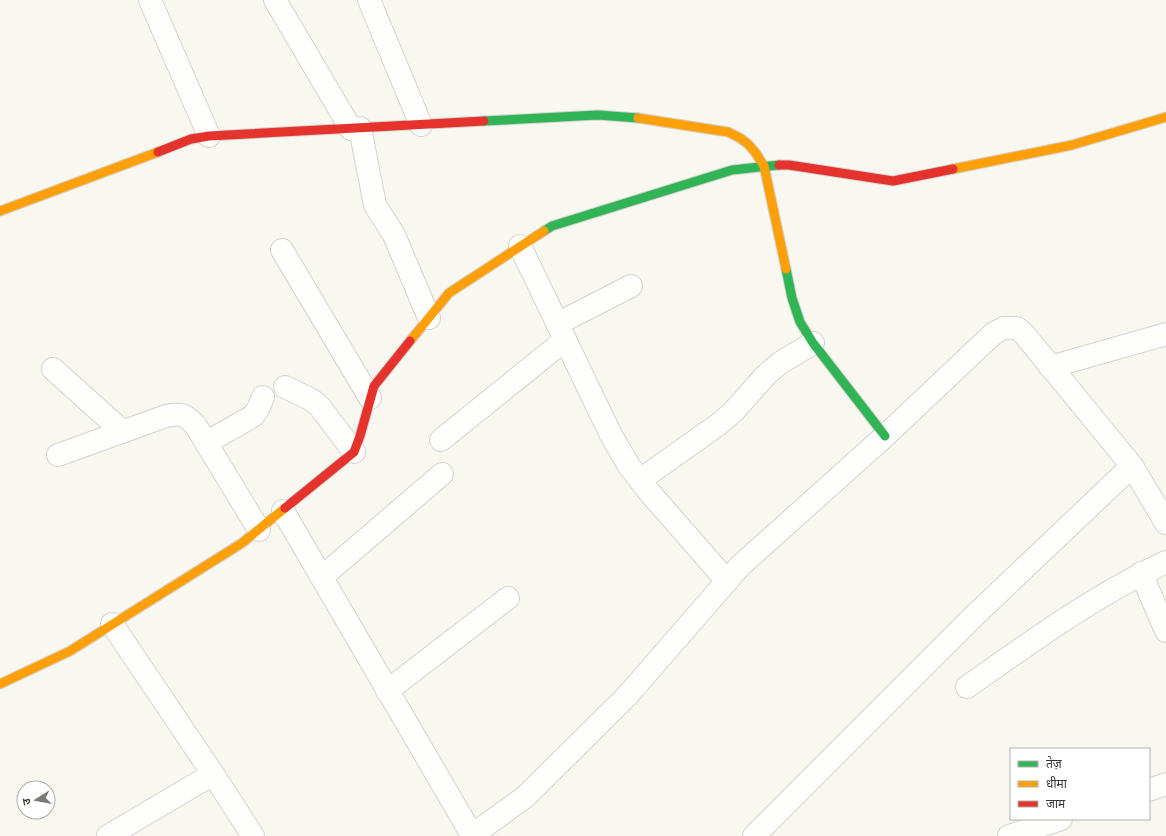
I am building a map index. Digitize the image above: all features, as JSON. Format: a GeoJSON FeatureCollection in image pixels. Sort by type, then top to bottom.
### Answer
{"type":"FeatureCollection","features":[{"type":"Feature","properties":{"kind":"street"},"geometry":{"type":"LineString","coordinates":[[150,0],[209,136]]}},
{"type":"Feature","properties":{"kind":"street"},"geometry":{"type":"LineString","coordinates":[[275,0],[355,128],[375,205],[394,236],[429,318]]}},
{"type":"Feature","properties":{"kind":"street"},"geometry":{"type":"LineString","coordinates":[[369,0],[421,125]]}},
{"type":"Feature","properties":{"kind":"street"},"geometry":{"type":"LineString","coordinates":[[0,211],[170,146],[191,139],[209,136],[598,115],[628,116],[661,120],[733,134],[746,142],[757,153],[764,166],[792,298],[800,322],[813,343],[885,436]]}},
{"type":"Feature","properties":{"kind":"street"},"geometry":{"type":"LineString","coordinates":[[0,684],[70,651],[242,543],[354,452],[359,442],[374,386],[449,293],[552,226],[732,170],[789,165],[893,181],[1072,145],[1166,117]]}},
{"type":"Feature","properties":{"kind":"street"},"geometry":{"type":"LineString","coordinates":[[520,246],[611,435],[628,466],[727,581]]}},
{"type":"Feature","properties":{"kind":"street"},"geometry":{"type":"LineString","coordinates":[[282,250],[370,398]]}},
{"type":"Feature","properties":{"kind":"street"},"geometry":{"type":"LineString","coordinates":[[441,440],[561,332],[631,286]]}},
{"type":"Feature","properties":{"kind":"street"},"geometry":{"type":"LineString","coordinates":[[282,511],[388,690],[478,834],[525,797],[628,696],[740,566],[885,436],[994,333],[1004,328],[1017,328],[1050,367],[1132,466],[1166,523]]}},
{"type":"Feature","properties":{"kind":"street"},"geometry":{"type":"LineString","coordinates":[[1050,367],[1166,334]]}},
{"type":"Feature","properties":{"kind":"street"},"geometry":{"type":"LineString","coordinates":[[640,480],[719,424],[766,375],[780,364],[813,343]]}},
{"type":"Feature","properties":{"kind":"street"},"geometry":{"type":"LineString","coordinates":[[53,369],[122,432]]}},
{"type":"Feature","properties":{"kind":"street"},"geometry":{"type":"LineString","coordinates":[[285,387],[312,400],[320,407],[354,452]]}},
{"type":"Feature","properties":{"kind":"street"},"geometry":{"type":"LineString","coordinates":[[206,443],[253,416],[263,397]]}},
{"type":"Feature","properties":{"kind":"street"},"geometry":{"type":"LineString","coordinates":[[58,455],[166,416],[178,414],[188,417],[196,426],[259,530]]}},
{"type":"Feature","properties":{"kind":"street"},"geometry":{"type":"LineString","coordinates":[[754,836],[973,616],[1132,466]]}},
{"type":"Feature","properties":{"kind":"street"},"geometry":{"type":"LineString","coordinates":[[322,578],[442,474]]}},
{"type":"Feature","properties":{"kind":"street"},"geometry":{"type":"LineString","coordinates":[[967,687],[1055,625],[1141,573],[1166,562]]}},
{"type":"Feature","properties":{"kind":"street"},"geometry":{"type":"LineString","coordinates":[[1141,573],[1166,631]]}},
{"type":"Feature","properties":{"kind":"street"},"geometry":{"type":"LineString","coordinates":[[388,690],[508,598]]}},
{"type":"Feature","properties":{"kind":"street"},"geometry":{"type":"LineString","coordinates":[[112,624],[253,836]]}},
{"type":"Feature","properties":{"kind":"street"},"geometry":{"type":"LineString","coordinates":[[108,836],[213,774]]}},
{"type":"Feature","properties":{"kind":"street"},"geometry":{"type":"LineString","coordinates":[[1150,790],[1166,784]]}},
{"type":"Feature","properties":{"kind":"street"},"geometry":{"type":"LineString","coordinates":[[1009,836],[1058,820]]}},
{"type":"Feature","properties":{"kind":"traffic: fast"},"geometry":{"type":"LineString","coordinates":[[484,121],[598,115],[638,118]]}},
{"type":"Feature","properties":{"kind":"traffic: fast"},"geometry":{"type":"LineString","coordinates":[[544,231],[552,226],[732,170],[779,165]]}},
{"type":"Feature","properties":{"kind":"traffic: fast"},"geometry":{"type":"LineString","coordinates":[[786,269],[792,298],[800,322],[813,343],[885,436]]}},
{"type":"Feature","properties":{"kind":"traffic: slow"},"geometry":{"type":"LineString","coordinates":[[953,169],[1072,145],[1166,117]]}},
{"type":"Feature","properties":{"kind":"traffic: slow"},"geometry":{"type":"LineString","coordinates":[[638,118],[728,132],[748,144],[764,166],[786,269]]}},
{"type":"Feature","properties":{"kind":"traffic: slow"},"geometry":{"type":"LineString","coordinates":[[0,211],[158,152]]}},
{"type":"Feature","properties":{"kind":"traffic: slow"},"geometry":{"type":"LineString","coordinates":[[410,341],[449,293],[544,231]]}},
{"type":"Feature","properties":{"kind":"traffic: slow"},"geometry":{"type":"LineString","coordinates":[[0,684],[70,651],[242,543],[285,508]]}},
{"type":"Feature","properties":{"kind":"traffic: jam"},"geometry":{"type":"LineString","coordinates":[[158,152],[191,139],[209,136],[484,121]]}},
{"type":"Feature","properties":{"kind":"traffic: jam"},"geometry":{"type":"LineString","coordinates":[[779,165],[789,165],[893,181],[953,169]]}},
{"type":"Feature","properties":{"kind":"traffic: jam"},"geometry":{"type":"LineString","coordinates":[[285,508],[354,452],[374,386],[410,341]]}}]}
